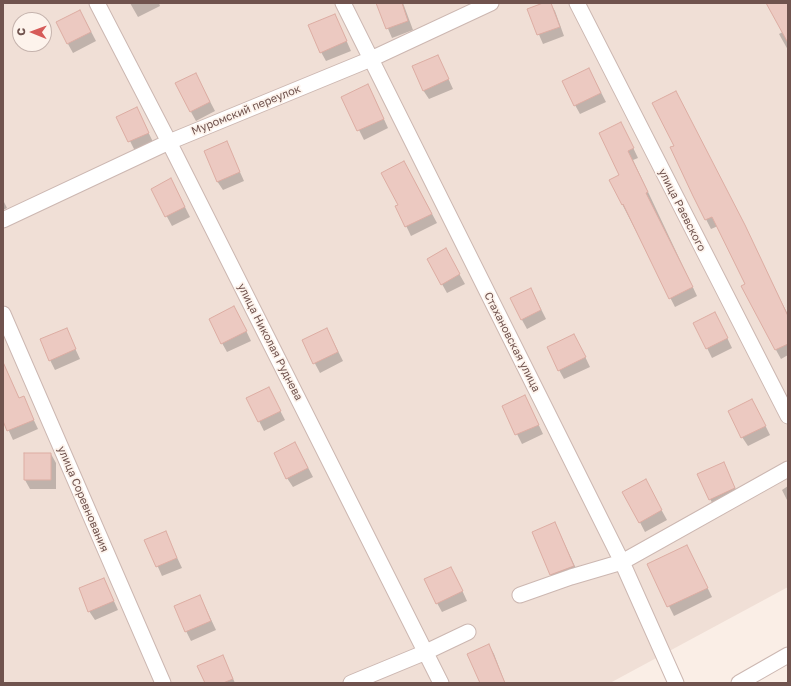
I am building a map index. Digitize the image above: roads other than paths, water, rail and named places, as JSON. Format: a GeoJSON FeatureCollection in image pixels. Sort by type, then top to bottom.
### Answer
{"type":"FeatureCollection","features":[{"type":"Feature","properties":{"kind":"street","name":"улица Николая Руднева"},"geometry":{"type":"LineString","coordinates":[[97,3],[169,142],[426,652],[440,683]]}},
{"type":"Feature","properties":{"kind":"street","name":"Стахановская улица"},"geometry":{"type":"LineString","coordinates":[[343,3],[622,562],[676,683]]}},
{"type":"Feature","properties":{"kind":"street","name":"Муромский переулок"},"geometry":{"type":"LineString","coordinates":[[3,220],[169,142],[371,59],[491,3]]}},
{"type":"Feature","properties":{"kind":"street","name":"улица Раевского"},"geometry":{"type":"LineString","coordinates":[[577,3],[788,416]]}},
{"type":"Feature","properties":{"kind":"street","name":"улица Соревнования"},"geometry":{"type":"LineString","coordinates":[[3,314],[163,683]]}},
{"type":"Feature","properties":{"kind":"street"},"geometry":{"type":"LineString","coordinates":[[520,595],[622,562],[788,469]]}},
{"type":"Feature","properties":{"kind":"street"},"geometry":{"type":"LineString","coordinates":[[351,683],[426,652],[468,632]]}},
{"type":"Feature","properties":{"kind":"street"},"geometry":{"type":"LineString","coordinates":[[738,683],[788,655]]}}]}
